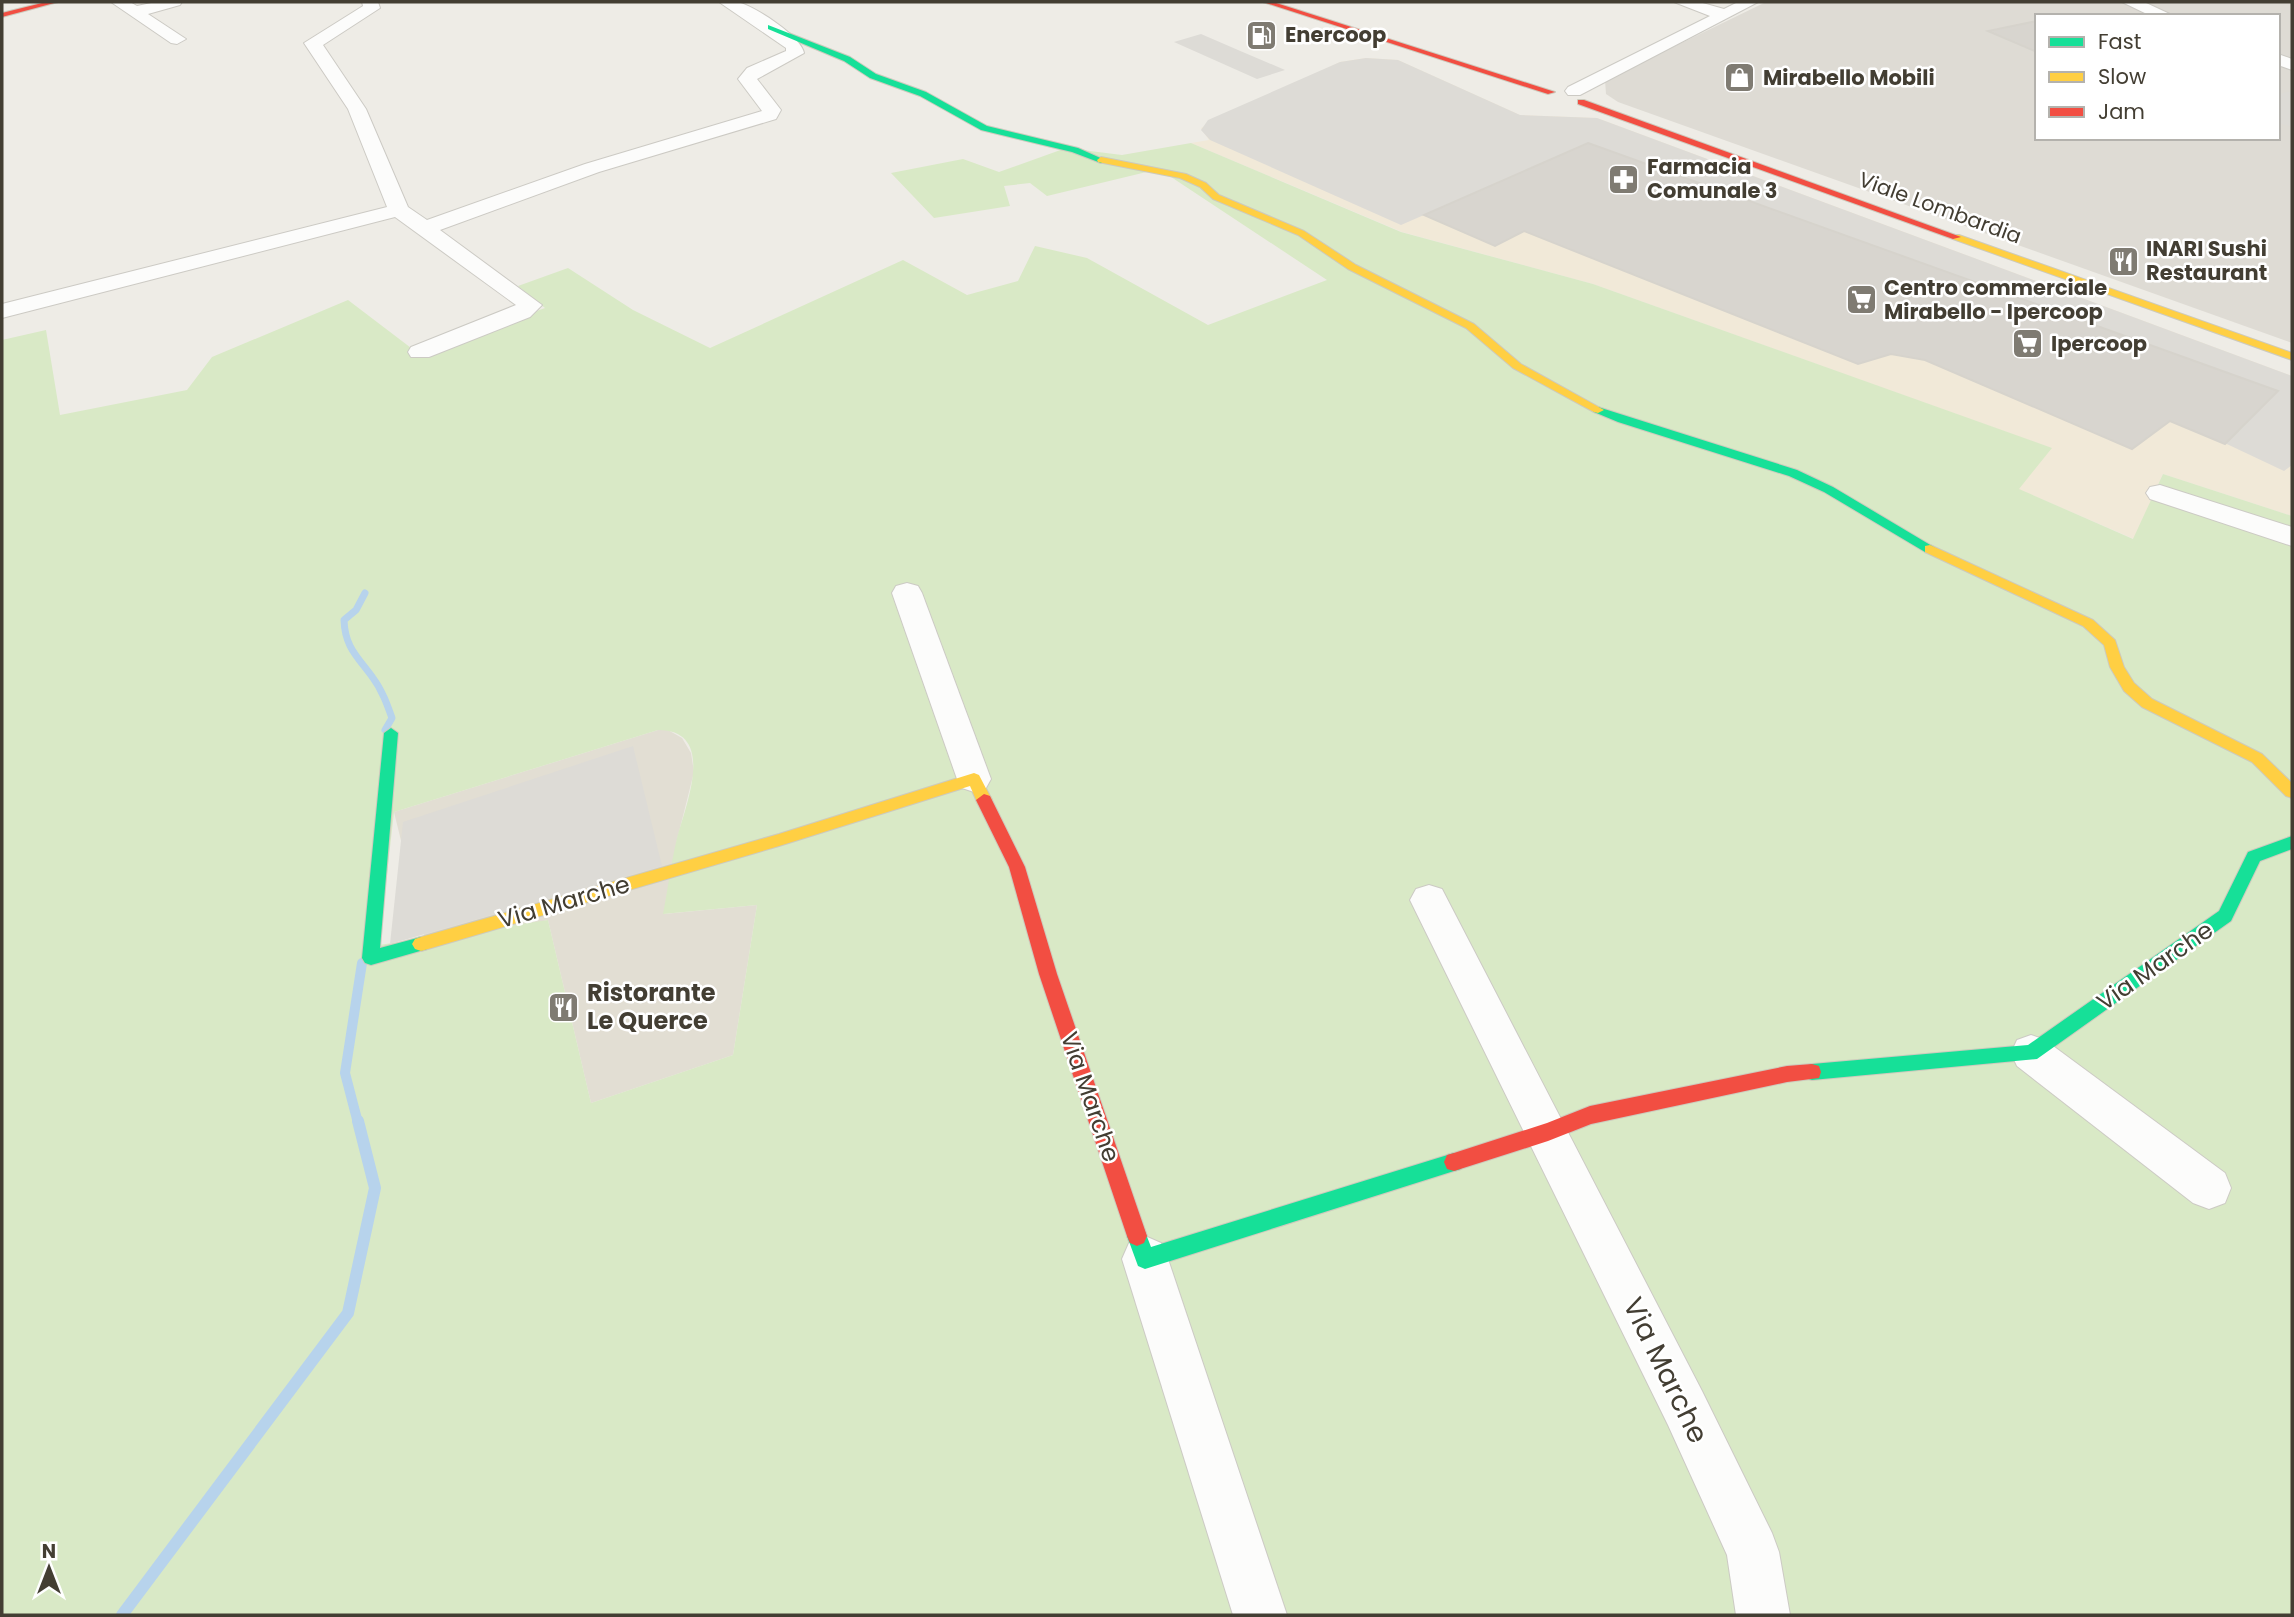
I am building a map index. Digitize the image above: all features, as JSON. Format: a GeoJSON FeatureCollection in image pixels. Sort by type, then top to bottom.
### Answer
{"type":"FeatureCollection","features":[{"type":"Feature","properties":{"kind":"street"},"geometry":{"type":"LineString","coordinates":[[2,15],[54,2]]}},
{"type":"Feature","properties":{"kind":"street"},"geometry":{"type":"LineString","coordinates":[[119,2],[177,39]]}},
{"type":"Feature","properties":{"kind":"street"},"geometry":{"type":"LineString","coordinates":[[135,12],[174,2]]}},
{"type":"Feature","properties":{"kind":"street"},"geometry":{"type":"LineString","coordinates":[[370,2],[372,8],[313,43],[357,109],[399,210],[530,304],[522,312],[420,352]]}},
{"type":"Feature","properties":{"kind":"street"},"geometry":{"type":"LineString","coordinates":[[727,2],[771,27],[847,59],[873,76],[923,94],[984,128],[1075,150],[1110,164],[1162,170],[1183,176],[1203,186],[1216,197],[1301,233],[1352,267],[1470,326],[1485,342],[1547,387],[1574,401],[1688,442],[1743,456],[1811,480],[1901,534],[2088,623],[2110,643],[2112,661],[2133,692],[2169,717],[2258,758],[2292,792]]}},
{"type":"Feature","properties":{"kind":"street"},"geometry":{"type":"LineString","coordinates":[[1266,2],[1551,92],[1578,96],[1723,14],[1750,2]]}},
{"type":"Feature","properties":{"kind":"street"},"geometry":{"type":"LineString","coordinates":[[1682,2],[1723,14]]}},
{"type":"Feature","properties":{"kind":"street"},"geometry":{"type":"LineString","coordinates":[[2130,2],[2161,14]]}},
{"type":"Feature","properties":{"kind":"street"},"geometry":{"type":"LineString","coordinates":[[424,229],[592,168],[769,115],[772,110],[747,79],[753,72],[795,53],[794,46],[771,27]]}},
{"type":"Feature","properties":{"kind":"street","name":"Viale Lombardia"},"geometry":{"type":"LineString","coordinates":[[1578,96],[2290,357]]}},
{"type":"Feature","properties":{"kind":"street"},"geometry":{"type":"LineString","coordinates":[[2,311],[399,210]]}},
{"type":"Feature","properties":{"kind":"street"},"geometry":{"type":"LineString","coordinates":[[2160,493],[2292,537]]}},
{"type":"Feature","properties":{"kind":"street","name":"Via Marche"},"geometry":{"type":"LineString","coordinates":[[907,593],[974,779],[1017,867],[1048,974],[1145,1259],[1260,1615]]}},
{"type":"Feature","properties":{"kind":"street","name":"Via Marche"},"geometry":{"type":"LineString","coordinates":[[391,733],[371,958],[779,840],[974,779]]}},
{"type":"Feature","properties":{"kind":"street","name":"Via Marche"},"geometry":{"type":"LineString","coordinates":[[2031,1053],[2225,916],[2253,858],[2292,842]]}},
{"type":"Feature","properties":{"kind":"street","name":"Via Marche"},"geometry":{"type":"LineString","coordinates":[[1429,900],[1548,1132],[1753,1552],[1762,1615]]}},
{"type":"Feature","properties":{"kind":"street"},"geometry":{"type":"LineString","coordinates":[[1145,1259],[1548,1132],[1590,1115],[1787,1074],[2031,1053],[2209,1188]]}},
{"type":"Feature","properties":{"kind":"shaded area"},"geometry":{"type":"Polygon","coordinates":[[[1766,2],[2292,2],[2292,343],[1618,102],[1606,94],[1605,80],[1766,2]]]}},
{"type":"Feature","properties":{"kind":"shaded area"},"geometry":{"type":"Polygon","coordinates":[[[1201,34],[1285,70],[1257,79],[1174,42],[1201,34]]]}},
{"type":"Feature","properties":{"kind":"shaded area"},"geometry":{"type":"Polygon","coordinates":[[[1366,58],[1398,60],[1520,115],[1597,118],[2292,376],[2292,516],[2163,474],[2134,539],[2018,489],[2051,448],[1593,284],[1402,232],[1191,143],[1209,140],[1201,128],[1340,62],[1366,58]]]}},
{"type":"Feature","properties":{"kind":"shaded area"},"geometry":{"type":"Polygon","coordinates":[[[1366,58],[1398,60],[1520,115],[1597,118],[2292,376],[2292,465],[2284,471],[1589,143],[1401,225],[1210,140],[1201,130],[1208,120],[1340,62],[1366,58]]]}},
{"type":"Feature","properties":{"kind":"shaded area"},"geometry":{"type":"Polygon","coordinates":[[[2292,91],[2292,127],[2280,124],[2280,94],[2292,91]]]}},
{"type":"Feature","properties":{"kind":"shaded area"},"geometry":{"type":"Polygon","coordinates":[[[658,730],[668,730],[682,738],[691,753],[694,772],[677,840],[664,914],[757,905],[733,1055],[591,1103],[548,920],[427,947],[394,812],[658,730]]]}},
{"type":"Feature","properties":{"kind":"shaded area"},"geometry":{"type":"Polygon","coordinates":[[[633,746],[662,866],[390,944],[403,822],[633,746]]]}},
{"type":"Feature","properties":{"kind":"green space"},"geometry":{"type":"Polygon","coordinates":[[[1191,143],[1401,232],[1593,284],[2052,448],[2019,489],[2133,539],[2163,474],[2292,516],[2292,1615],[2,1615],[2,340],[46,330],[60,415],[187,390],[212,357],[348,300],[419,354],[545,308],[518,286],[568,268],[633,310],[710,348],[903,260],[967,295],[1018,281],[1035,246],[1087,258],[1208,325],[1327,280],[1159,169],[1047,196],[1030,183],[1004,186],[1010,206],[934,218],[891,173],[963,159],[999,172],[1066,148],[1122,155],[1191,143]],[[658,730],[394,812],[379,945],[548,920],[591,1103],[733,1055],[757,905],[663,914],[675,847],[693,772],[692,756],[687,743],[676,733],[658,730]]]}},
{"type":"Feature","properties":{"kind":"building"},"geometry":{"type":"Polygon","coordinates":[[[2035,21],[2035,51],[1988,31],[2035,21]]]}},
{"type":"Feature","properties":{"kind":"building","name":"Centro commerciale Mirabello - Ipercoop"},"geometry":{"type":"Polygon","coordinates":[[[1588,143],[2278,391],[2225,444],[2170,421],[2132,449],[1925,360],[1891,354],[1858,364],[1524,231],[1495,246],[1424,215],[1588,143]]]}},
{"type":"Feature","properties":{"kind":"waterway"},"geometry":{"type":"LineString","coordinates":[[365,593],[356,610],[344,620],[345,630],[353,652],[376,683],[386,702],[392,718],[385,730]]}},
{"type":"Feature","properties":{"kind":"waterway"},"geometry":{"type":"LineString","coordinates":[[358,1123],[345,1073],[362,963]]}},
{"type":"Feature","properties":{"kind":"waterway"},"geometry":{"type":"LineString","coordinates":[[122,1615],[348,1313],[375,1188],[358,1121]]}},
{"type":"Feature","properties":{"kind":"traffic: fast"},"geometry":{"type":"LineString","coordinates":[[771,27],[847,59],[873,76],[923,94],[984,128],[1075,150],[1101,160]]}},
{"type":"Feature","properties":{"kind":"traffic: fast"},"geometry":{"type":"LineString","coordinates":[[1598,410],[1793,473],[1828,490],[1930,549]]}},
{"type":"Feature","properties":{"kind":"traffic: fast"},"geometry":{"type":"LineString","coordinates":[[391,733],[371,958],[421,944]]}},
{"type":"Feature","properties":{"kind":"traffic: fast"},"geometry":{"type":"LineString","coordinates":[[1812,1072],[2031,1053],[2225,916],[2254,857],[2292,842]]}},
{"type":"Feature","properties":{"kind":"traffic: fast"},"geometry":{"type":"LineString","coordinates":[[1137,1236],[1145,1259],[1454,1162]]}},
{"type":"Feature","properties":{"kind":"traffic: slow"},"geometry":{"type":"LineString","coordinates":[[1101,160],[1183,176],[1203,185],[1216,197],[1301,233],[1352,267],[1470,326],[1517,366],[1598,410]]}},
{"type":"Feature","properties":{"kind":"traffic: slow"},"geometry":{"type":"LineString","coordinates":[[1956,237],[2292,357]]}},
{"type":"Feature","properties":{"kind":"traffic: slow"},"geometry":{"type":"LineString","coordinates":[[1930,549],[2088,623],[2110,643],[2117,667],[2129,687],[2147,703],[2257,758],[2292,792]]}},
{"type":"Feature","properties":{"kind":"traffic: slow"},"geometry":{"type":"LineString","coordinates":[[421,944],[779,840],[974,779],[984,800]]}},
{"type":"Feature","properties":{"kind":"traffic: jam"},"geometry":{"type":"LineString","coordinates":[[2,15],[54,2]]}},
{"type":"Feature","properties":{"kind":"traffic: jam"},"geometry":{"type":"LineString","coordinates":[[1266,2],[1551,92]]}},
{"type":"Feature","properties":{"kind":"traffic: jam"},"geometry":{"type":"LineString","coordinates":[[1581,102],[1956,237]]}},
{"type":"Feature","properties":{"kind":"traffic: jam"},"geometry":{"type":"LineString","coordinates":[[984,800],[1017,867],[1048,974],[1137,1236]]}},
{"type":"Feature","properties":{"kind":"traffic: jam"},"geometry":{"type":"LineString","coordinates":[[1454,1162],[1548,1132],[1590,1115],[1787,1074],[1812,1072]]}},
{"type":"Feature","properties":{"kind":"place","name":"Enercoop"},"geometry":{"type":"Point","coordinates":[1262,35]}},
{"type":"Feature","properties":{"kind":"place","name":"Mirabello Mobili"},"geometry":{"type":"Point","coordinates":[1740,78]}},
{"type":"Feature","properties":{"kind":"place","name":"Farmacia Comunale 3"},"geometry":{"type":"Point","coordinates":[1624,179]}},
{"type":"Feature","properties":{"kind":"place","name":"INARI Sushi Restaurant"},"geometry":{"type":"Point","coordinates":[2123,261]}},
{"type":"Feature","properties":{"kind":"place","name":"Centro commerciale Mirabello - Ipercoop"},"geometry":{"type":"Point","coordinates":[1861,300]}},
{"type":"Feature","properties":{"kind":"place","name":"Ipercoop"},"geometry":{"type":"Point","coordinates":[2028,344]}},
{"type":"Feature","properties":{"kind":"place","name":"Ristorante Le Querce"},"geometry":{"type":"Point","coordinates":[564,1007]}}]}
